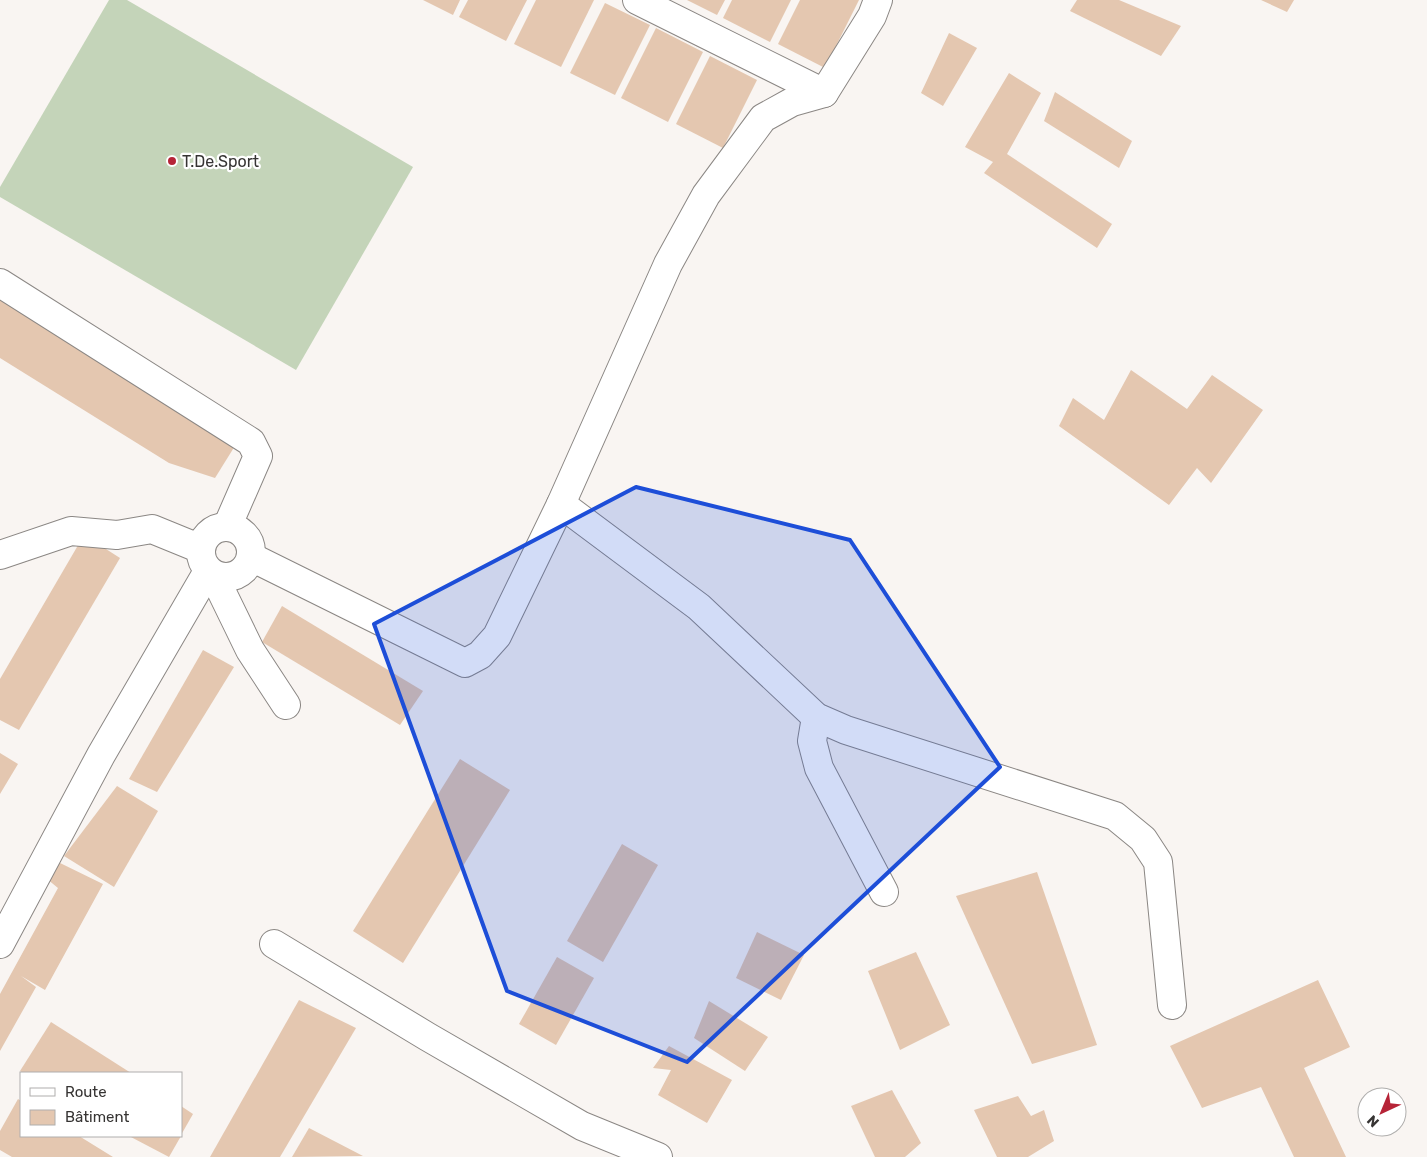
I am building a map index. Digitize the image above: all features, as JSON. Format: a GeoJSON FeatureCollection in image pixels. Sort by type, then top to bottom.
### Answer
{"type":"FeatureCollection","features":[{"type":"Feature","properties":{"kind":"lane"},"geometry":{"type":"LineString","coordinates":[[637,0],[824,92]]}},
{"type":"Feature","properties":{"kind":"lane"},"geometry":{"type":"LineString","coordinates":[[251,557],[465,663],[480,655],[497,636],[561,504],[668,264],[706,195],[763,118],[792,102],[824,92],[872,16],[878,0]]}},
{"type":"Feature","properties":{"kind":"lane"},"geometry":{"type":"LineString","coordinates":[[0,283],[242,434],[251,442],[258,456],[227,527]]}},
{"type":"Feature","properties":{"kind":"lane"},"geometry":{"type":"LineString","coordinates":[[561,504],[700,607],[816,717],[846,730],[1115,816],[1144,839],[1158,862],[1172,1006]]}},
{"type":"Feature","properties":{"kind":"lane"},"geometry":{"type":"LineString","coordinates":[[0,555],[71,531],[117,535],[152,529],[207,565],[220,577],[237,576],[244,571],[251,557],[248,540],[242,533],[227,527],[212,531],[207,536],[207,565],[250,650],[286,705]]}},
{"type":"Feature","properties":{"kind":"lane"},"geometry":{"type":"LineString","coordinates":[[0,944],[101,755],[207,565]]}},
{"type":"Feature","properties":{"kind":"lane"},"geometry":{"type":"LineString","coordinates":[[816,717],[812,741],[819,768],[884,892]]}},
{"type":"Feature","properties":{"kind":"lane"},"geometry":{"type":"LineString","coordinates":[[274,944],[428,1037],[582,1126],[658,1157]]}},
{"type":"Feature","properties":{"kind":"highlighted area"},"geometry":{"type":"Polygon","coordinates":[[[636,487],[850,540],[1000,767],[687,1062],[507,991],[374,624],[636,487]]]}},
{"type":"Feature","properties":{"kind":"green space"},"geometry":{"type":"Polygon","coordinates":[[[109,0],[127,0],[413,167],[296,370],[0,197],[0,187],[109,0]]]}},
{"type":"Feature","properties":{"kind":"building"},"geometry":{"type":"Polygon","coordinates":[[[423,0],[460,0],[453,15],[423,0]]]}},
{"type":"Feature","properties":{"kind":"building"},"geometry":{"type":"Polygon","coordinates":[[[468,0],[527,0],[506,41],[459,17],[468,0]]]}},
{"type":"Feature","properties":{"kind":"building"},"geometry":{"type":"Polygon","coordinates":[[[536,0],[594,0],[561,67],[514,44],[536,0]]]}},
{"type":"Feature","properties":{"kind":"building"},"geometry":{"type":"Polygon","coordinates":[[[687,0],[725,0],[717,15],[687,0]]]}},
{"type":"Feature","properties":{"kind":"building"},"geometry":{"type":"Polygon","coordinates":[[[732,0],[791,0],[770,42],[723,18],[732,0]]]}},
{"type":"Feature","properties":{"kind":"building"},"geometry":{"type":"Polygon","coordinates":[[[800,0],[859,0],[825,68],[778,44],[800,0]]]}},
{"type":"Feature","properties":{"kind":"building"},"geometry":{"type":"Polygon","coordinates":[[[1077,0],[1119,0],[1181,26],[1161,56],[1070,11],[1077,0]]]}},
{"type":"Feature","properties":{"kind":"building"},"geometry":{"type":"Polygon","coordinates":[[[1261,0],[1294,0],[1287,12],[1261,0]]]}},
{"type":"Feature","properties":{"kind":"building"},"geometry":{"type":"Polygon","coordinates":[[[605,3],[650,25],[615,95],[570,73],[605,3]]]}},
{"type":"Feature","properties":{"kind":"building"},"geometry":{"type":"Polygon","coordinates":[[[656,28],[703,52],[668,122],[621,98],[656,28]]]}},
{"type":"Feature","properties":{"kind":"building"},"geometry":{"type":"Polygon","coordinates":[[[949,33],[977,48],[943,106],[921,93],[949,33]]]}},
{"type":"Feature","properties":{"kind":"building"},"geometry":{"type":"Polygon","coordinates":[[[710,56],[757,80],[723,148],[676,124],[710,56]]]}},
{"type":"Feature","properties":{"kind":"building"},"geometry":{"type":"Polygon","coordinates":[[[1009,73],[1041,93],[1007,154],[1112,224],[1097,248],[984,173],[993,162],[965,147],[1009,73]]]}},
{"type":"Feature","properties":{"kind":"building"},"geometry":{"type":"Polygon","coordinates":[[[1055,92],[1132,141],[1119,168],[1044,121],[1055,92]]]}},
{"type":"Feature","properties":{"kind":"building"},"geometry":{"type":"Polygon","coordinates":[[[0,293],[238,441],[215,478],[169,463],[0,358],[0,293]]]}},
{"type":"Feature","properties":{"kind":"building"},"geometry":{"type":"Polygon","coordinates":[[[1131,370],[1187,409],[1212,375],[1263,410],[1211,483],[1197,468],[1169,505],[1059,426],[1073,398],[1104,420],[1131,370]]]}},
{"type":"Feature","properties":{"kind":"building"},"geometry":{"type":"Polygon","coordinates":[[[84,535],[120,558],[19,730],[0,720],[0,679],[84,535]]]}},
{"type":"Feature","properties":{"kind":"building"},"geometry":{"type":"Polygon","coordinates":[[[282,606],[423,691],[400,725],[262,642],[282,606]]]}},
{"type":"Feature","properties":{"kind":"building"},"geometry":{"type":"Polygon","coordinates":[[[203,650],[234,667],[157,792],[129,779],[203,650]]]}},
{"type":"Feature","properties":{"kind":"building"},"geometry":{"type":"Polygon","coordinates":[[[0,753],[18,764],[0,794],[0,753]]]}},
{"type":"Feature","properties":{"kind":"building"},"geometry":{"type":"Polygon","coordinates":[[[460,759],[510,790],[403,963],[353,931],[460,759]]]}},
{"type":"Feature","properties":{"kind":"building"},"geometry":{"type":"Polygon","coordinates":[[[117,786],[158,811],[114,887],[64,856],[117,786]]]}},
{"type":"Feature","properties":{"kind":"building"},"geometry":{"type":"Polygon","coordinates":[[[622,844],[658,865],[603,962],[567,941],[622,844]]]}},
{"type":"Feature","properties":{"kind":"building"},"geometry":{"type":"Polygon","coordinates":[[[58,862],[103,884],[45,990],[21,976],[36,987],[0,1051],[0,994],[58,888],[47,879],[58,862]]]}},
{"type":"Feature","properties":{"kind":"building"},"geometry":{"type":"Polygon","coordinates":[[[1037,872],[1097,1045],[1032,1064],[956,896],[1037,872]]]}},
{"type":"Feature","properties":{"kind":"building"},"geometry":{"type":"Polygon","coordinates":[[[757,932],[804,955],[781,1000],[736,978],[757,932]]]}},
{"type":"Feature","properties":{"kind":"building"},"geometry":{"type":"Polygon","coordinates":[[[916,952],[950,1025],[900,1050],[868,971],[916,952]]]}},
{"type":"Feature","properties":{"kind":"building"},"geometry":{"type":"Polygon","coordinates":[[[557,957],[594,978],[556,1045],[519,1024],[557,957]]]}},
{"type":"Feature","properties":{"kind":"building"},"geometry":{"type":"Polygon","coordinates":[[[1318,980],[1350,1047],[1304,1068],[1346,1157],[1294,1157],[1261,1087],[1202,1108],[1170,1046],[1318,980]]]}},
{"type":"Feature","properties":{"kind":"building"},"geometry":{"type":"Polygon","coordinates":[[[299,1000],[356,1028],[280,1157],[210,1157],[299,1000]]]}},
{"type":"Feature","properties":{"kind":"building"},"geometry":{"type":"Polygon","coordinates":[[[709,1001],[768,1037],[745,1071],[694,1038],[709,1001]]]}},
{"type":"Feature","properties":{"kind":"building"},"geometry":{"type":"Polygon","coordinates":[[[51,1022],[129,1072],[22,1072],[20,1071],[51,1022]]]}},
{"type":"Feature","properties":{"kind":"building"},"geometry":{"type":"Polygon","coordinates":[[[669,1046],[732,1080],[707,1123],[658,1095],[671,1070],[653,1068],[669,1046]]]}},
{"type":"Feature","properties":{"kind":"building"},"geometry":{"type":"Polygon","coordinates":[[[892,1090],[921,1143],[905,1157],[875,1157],[851,1106],[892,1090]]]}},
{"type":"Feature","properties":{"kind":"building"},"geometry":{"type":"Polygon","coordinates":[[[1018,1096],[1031,1116],[1044,1110],[1054,1141],[1028,1157],[997,1157],[974,1110],[1018,1096]]]}},
{"type":"Feature","properties":{"kind":"building"},"geometry":{"type":"Polygon","coordinates":[[[18,1099],[20,1100],[20,1137],[81,1137],[113,1157],[12,1157],[0,1150],[0,1131],[18,1099]]]}},
{"type":"Feature","properties":{"kind":"building"},"geometry":{"type":"Polygon","coordinates":[[[182,1107],[193,1114],[182,1133],[182,1107]]]}},
{"type":"Feature","properties":{"kind":"building"},"geometry":{"type":"Polygon","coordinates":[[[309,1128],[363,1156],[292,1157],[309,1128]]]}},
{"type":"Feature","properties":{"kind":"building"},"geometry":{"type":"Polygon","coordinates":[[[131,1137],[180,1137],[169,1157],[131,1137]]]}},
{"type":"Feature","properties":{"kind":"place","name":"T.De.Sport"},"geometry":{"type":"Point","coordinates":[172,161]}}]}
